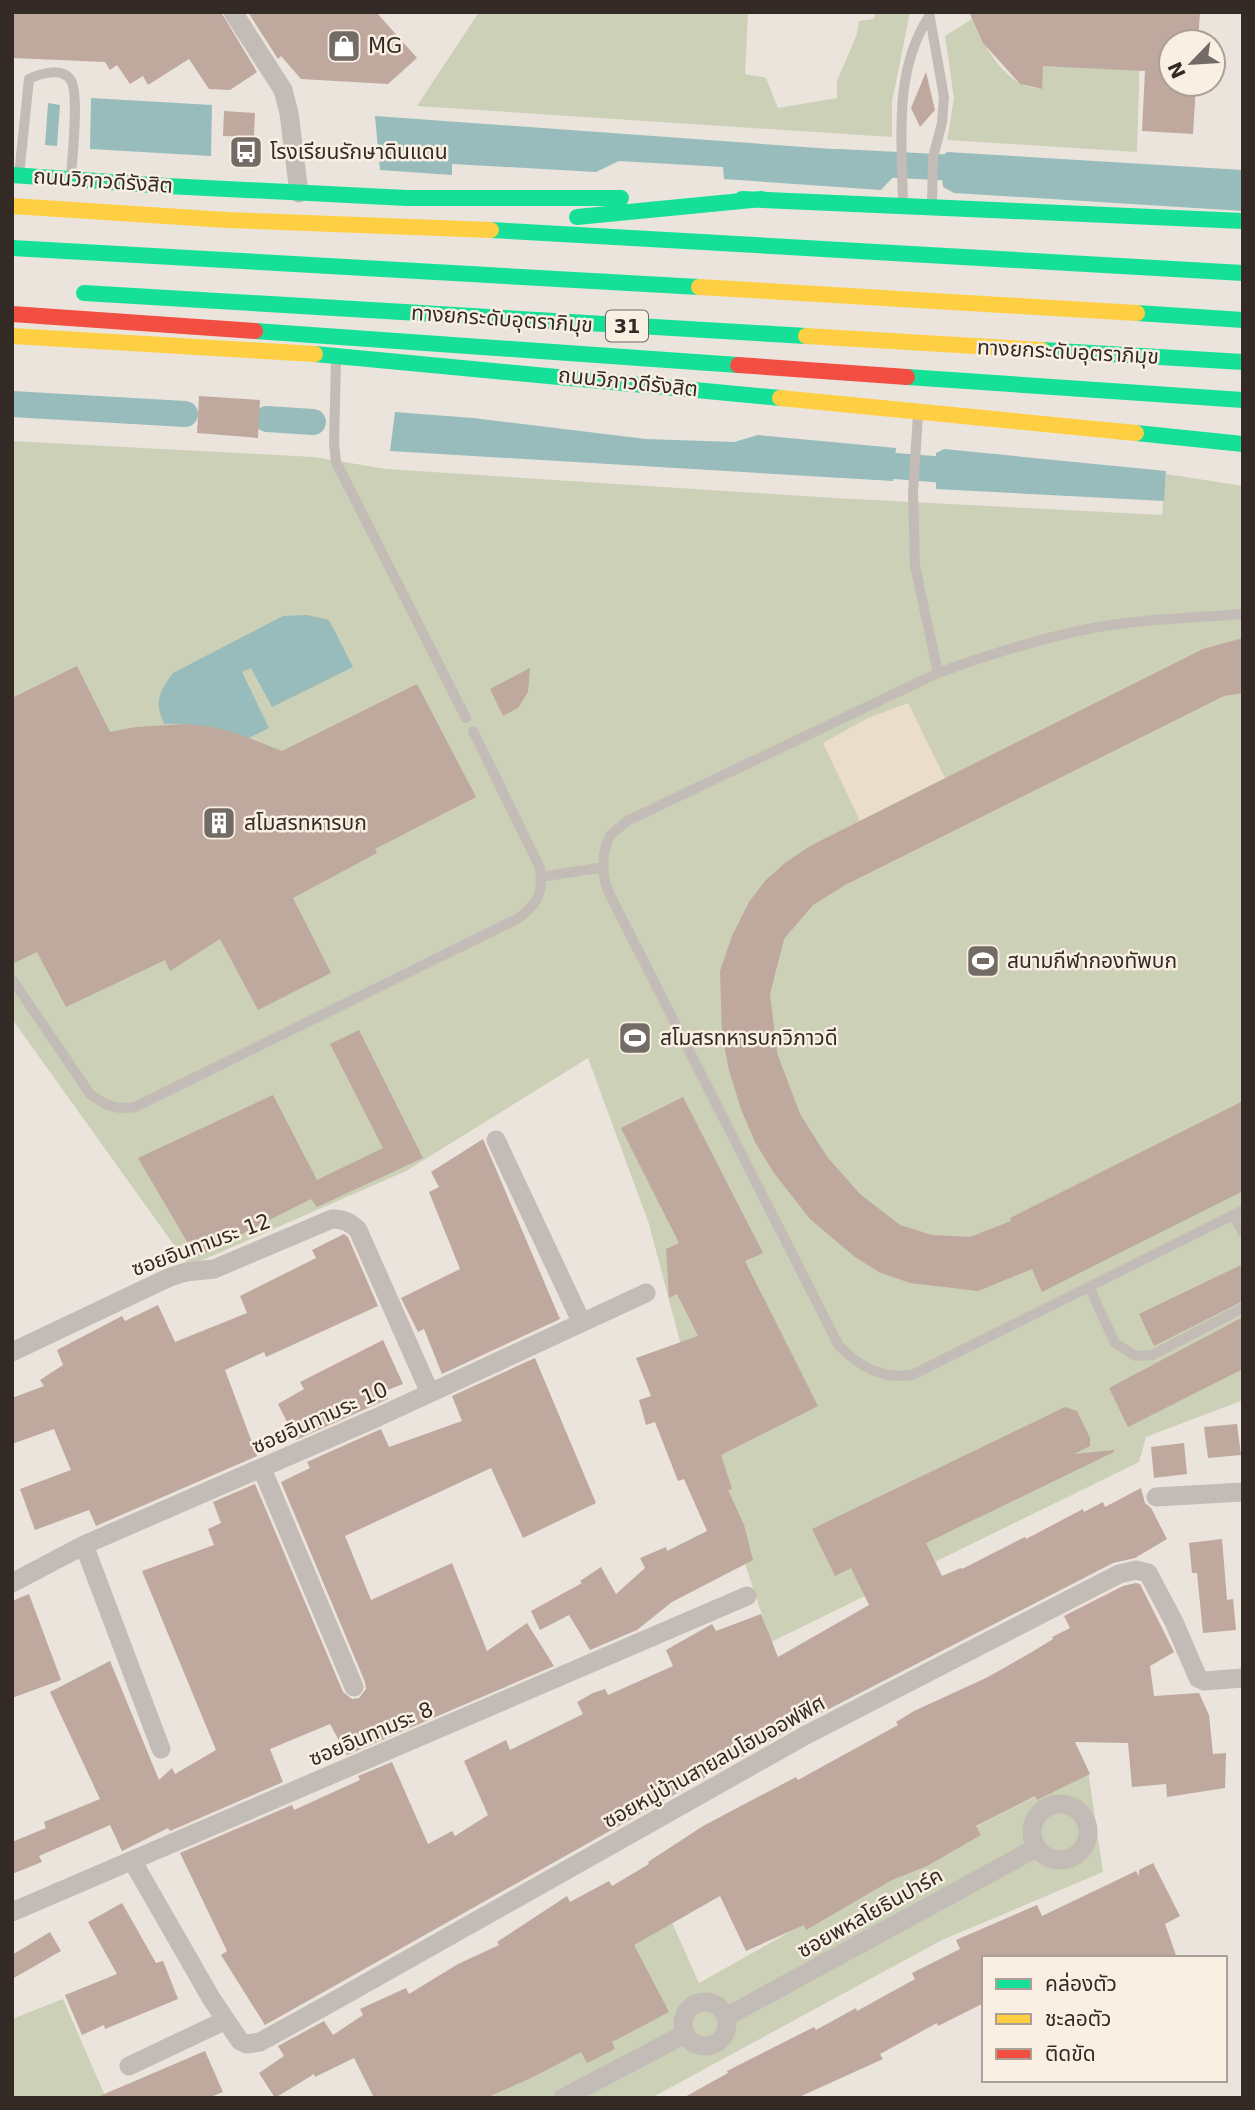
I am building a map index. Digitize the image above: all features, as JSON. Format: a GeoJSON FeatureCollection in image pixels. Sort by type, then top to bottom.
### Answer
{"type":"FeatureCollection","features":[{"type":"Feature","properties":{"kind":"main road","name":"ถนนวิภาวดีรังสิต"},"geometry":{"type":"LineString","coordinates":[[15,175],[407,198],[762,199],[1243,221]]}},
{"type":"Feature","properties":{"kind":"main road"},"geometry":{"type":"LineString","coordinates":[[447,229],[762,199]]}},
{"type":"Feature","properties":{"kind":"main road","name":"ถนนวิภาวดีรังสิต"},"geometry":{"type":"LineString","coordinates":[[12,206],[227,220],[447,229],[1243,273]]}},
{"type":"Feature","properties":{"kind":"main road","name":"ทางยกระดับอุตราภิมุข"},"geometry":{"type":"LineString","coordinates":[[12,248],[955,301],[1243,320]]}},
{"type":"Feature","properties":{"kind":"main road","name":"ทางยกระดับอุตราภิมุข"},"geometry":{"type":"LineString","coordinates":[[68,292],[1243,362]]}},
{"type":"Feature","properties":{"kind":"main road","name":"ถนนวิภาวดีรังสิต"},"geometry":{"type":"LineString","coordinates":[[12,314],[1243,400]]}},
{"type":"Feature","properties":{"kind":"main road","name":"ถนนวิภาวดีรังสิต"},"geometry":{"type":"LineString","coordinates":[[12,336],[336,355],[596,378],[1243,444]]}},
{"type":"Feature","properties":{"kind":"main road"},"geometry":{"type":"LineString","coordinates":[[1149,394],[1199,413]]}},
{"type":"Feature","properties":{"kind":"street"},"geometry":{"type":"LineString","coordinates":[[233,12],[283,90],[289,113],[299,193]]}},
{"type":"Feature","properties":{"kind":"street"},"geometry":{"type":"LineString","coordinates":[[496,1140],[581,1321]]}},
{"type":"Feature","properties":{"kind":"street","name":"ซอยอินทามระ 12"},"geometry":{"type":"LineString","coordinates":[[13,1348],[170,1277],[215,1269],[332,1219],[341,1219],[358,1230],[430,1393]]}},
{"type":"Feature","properties":{"kind":"street","name":"ซอยอินทามระ 10"},"geometry":{"type":"LineString","coordinates":[[12,1583],[84,1545],[262,1469],[646,1293]]}},
{"type":"Feature","properties":{"kind":"street"},"geometry":{"type":"LineString","coordinates":[[262,1469],[354,1687]]}},
{"type":"Feature","properties":{"kind":"street"},"geometry":{"type":"LineString","coordinates":[[1156,1497],[1243,1492]]}},
{"type":"Feature","properties":{"kind":"street"},"geometry":{"type":"LineString","coordinates":[[84,1545],[161,1749]]}},
{"type":"Feature","properties":{"kind":"street","name":"ซอยหมู่บ้านสายลมโฮมออฟฟิศ"},"geometry":{"type":"LineString","coordinates":[[133,1862],[211,1998],[240,2041],[247,2044],[260,2042],[806,1735],[1119,1574],[1136,1570],[1148,1573],[1156,1584],[1198,1678],[1204,1681],[1243,1678]]}},
{"type":"Feature","properties":{"kind":"street","name":"ซอยอินทามระ 8"},"geometry":{"type":"LineString","coordinates":[[12,1912],[747,1596]]}},
{"type":"Feature","properties":{"kind":"street","name":"ซอยพหลโยธินปาร์ค"},"geometry":{"type":"LineString","coordinates":[[726,2017],[1036,1848]]}},
{"type":"Feature","properties":{"kind":"street"},"geometry":{"type":"LineString","coordinates":[[703,2001],[717,2005],[726,2017],[726,2032],[710,2046],[695,2044],[682,2027],[685,2013],[696,2003],[703,2001]]}},
{"type":"Feature","properties":{"kind":"street"},"geometry":{"type":"LineString","coordinates":[[129,2066],[226,2020]]}},
{"type":"Feature","properties":{"kind":"street"},"geometry":{"type":"LineString","coordinates":[[563,2098],[685,2034]]}},
{"type":"Feature","properties":{"kind":"lane"},"geometry":{"type":"LineString","coordinates":[[902,207],[902,108],[905,79],[916,37],[928,15]]}},
{"type":"Feature","properties":{"kind":"lane"},"geometry":{"type":"LineString","coordinates":[[928,15],[944,97],[942,123],[933,157],[931,208]]}},
{"type":"Feature","properties":{"kind":"lane"},"geometry":{"type":"LineString","coordinates":[[15,175],[29,79],[50,72],[70,78],[75,92],[71,179]]}},
{"type":"Feature","properties":{"kind":"lane"},"geometry":{"type":"LineString","coordinates":[[336,355],[336,462],[466,718]]}},
{"type":"Feature","properties":{"kind":"lane"},"geometry":{"type":"LineString","coordinates":[[918,412],[913,493],[915,566],[938,673]]}},
{"type":"Feature","properties":{"kind":"lane"},"geometry":{"type":"LineString","coordinates":[[1243,614],[1093,628],[979,658],[938,673],[627,821],[611,835],[604,857],[604,878],[608,891],[839,1346],[859,1365],[877,1374],[898,1377],[912,1375],[1238,1212],[1243,1233]]}},
{"type":"Feature","properties":{"kind":"lane"},"geometry":{"type":"LineString","coordinates":[[12,979],[90,1094],[105,1105],[118,1109],[135,1107],[519,918],[533,907],[540,895],[540,869],[473,731]]}},
{"type":"Feature","properties":{"kind":"lane"},"geometry":{"type":"LineString","coordinates":[[541,877],[604,867]]}},
{"type":"Feature","properties":{"kind":"lane"},"geometry":{"type":"LineString","coordinates":[[1089,1287],[1115,1343],[1136,1356],[1152,1355],[1243,1308]]}},
{"type":"Feature","properties":{"kind":"green space"},"geometry":{"type":"Polygon","coordinates":[[[479,12],[748,12],[745,74],[766,78],[778,108],[837,98],[837,81],[857,34],[859,21],[874,19],[875,12],[910,12],[892,102],[892,137],[417,106],[479,12]]]}},
{"type":"Feature","properties":{"kind":"green space"},"geometry":{"type":"Polygon","coordinates":[[[1141,12],[1137,152],[947,140],[954,98],[945,36],[972,19],[997,63],[1021,84],[1041,89],[1043,66],[1141,12]]]}},
{"type":"Feature","properties":{"kind":"green space","name":"สโมสรทหารบกวิภาวดี"},"geometry":{"type":"Polygon","coordinates":[[[12,441],[314,457],[386,469],[834,498],[1162,515],[1166,474],[1243,486],[1243,1400],[1146,1437],[1139,1462],[771,1642],[713,1467],[649,1224],[588,1058],[406,1171],[189,1266],[12,1019],[12,441]]]}},
{"type":"Feature","properties":{"kind":"green space"},"geometry":{"type":"Polygon","coordinates":[[[1088,1770],[1103,1872],[942,1940],[651,2098],[476,2098],[626,1943],[670,1918],[699,1983],[983,1823],[1088,1770]]]}},
{"type":"Feature","properties":{"kind":"green space"},"geometry":{"type":"Polygon","coordinates":[[[63,1999],[106,2098],[12,2098],[12,2019],[63,1999]]]}},
{"type":"Feature","properties":{"kind":"shaded area"},"geometry":{"type":"Polygon","coordinates":[[[908,703],[945,778],[860,821],[823,743],[868,718],[908,703]]]}},
{"type":"Feature","properties":{"kind":"water"},"geometry":{"type":"Polygon","coordinates":[[[91,98],[212,105],[211,156],[90,149],[91,98]]]}},
{"type":"Feature","properties":{"kind":"water"},"geometry":{"type":"Polygon","coordinates":[[[48,103],[60,105],[57,146],[45,145],[48,103]]]}},
{"type":"Feature","properties":{"kind":"water"},"geometry":{"type":"Polygon","coordinates":[[[375,116],[874,152],[874,167],[896,174],[881,190],[724,179],[723,167],[619,161],[596,172],[452,164],[452,175],[380,170],[375,116]]]}},
{"type":"Feature","properties":{"kind":"water"},"geometry":{"type":"Polygon","coordinates":[[[947,152],[1243,170],[1243,211],[954,193],[943,187],[940,159],[947,152]]]}},
{"type":"Feature","properties":{"kind":"water"},"geometry":{"type":"Polygon","coordinates":[[[395,412],[473,418],[646,439],[734,442],[758,435],[896,448],[893,481],[390,451],[395,412]]]}},
{"type":"Feature","properties":{"kind":"water"},"geometry":{"type":"Polygon","coordinates":[[[944,449],[1166,471],[1164,501],[936,489],[936,453],[944,449]]]}},
{"type":"Feature","properties":{"kind":"water"},"geometry":{"type":"Polygon","coordinates":[[[307,615],[329,620],[353,667],[272,707],[251,668],[242,672],[269,728],[249,738],[207,727],[164,724],[159,709],[160,697],[173,673],[283,616],[307,615]]]}},
{"type":"Feature","properties":{"kind":"building"},"geometry":{"type":"Polygon","coordinates":[[[12,12],[221,12],[257,72],[230,90],[209,89],[189,59],[148,85],[143,76],[130,84],[117,65],[110,70],[105,62],[12,58],[12,12]]]}},
{"type":"Feature","properties":{"kind":"building","name":"MG"},"geometry":{"type":"Polygon","coordinates":[[[248,12],[376,12],[417,58],[388,84],[301,79],[281,56],[278,59],[248,12]]]}},
{"type":"Feature","properties":{"kind":"building"},"geometry":{"type":"Polygon","coordinates":[[[969,12],[1200,12],[1199,28],[1157,28],[1157,98],[1195,98],[1193,134],[1142,131],[1145,71],[1043,66],[1042,89],[1020,84],[983,43],[969,12]]]}},
{"type":"Feature","properties":{"kind":"building"},"geometry":{"type":"Polygon","coordinates":[[[926,72],[935,110],[920,127],[911,108],[926,72]]]}},
{"type":"Feature","properties":{"kind":"building"},"geometry":{"type":"Polygon","coordinates":[[[224,111],[255,113],[254,137],[223,136],[224,111]]]}},
{"type":"Feature","properties":{"kind":"building"},"geometry":{"type":"Polygon","coordinates":[[[199,396],[260,400],[258,438],[197,433],[199,396]]]}},
{"type":"Feature","properties":{"kind":"building"},"geometry":{"type":"Polygon","coordinates":[[[1243,638],[1243,693],[1224,696],[845,885],[813,905],[784,939],[770,994],[777,1053],[800,1114],[828,1158],[860,1194],[900,1225],[932,1235],[970,1237],[1011,1221],[1010,1218],[1243,1101],[1243,1191],[1042,1292],[1032,1269],[978,1291],[910,1283],[879,1272],[855,1257],[810,1219],[774,1173],[755,1142],[741,1109],[722,1034],[720,971],[732,936],[749,902],[765,881],[810,846],[1203,649],[1243,638]]]}},
{"type":"Feature","properties":{"kind":"building","name":"สโมสรทหารบก"},"geometry":{"type":"Polygon","coordinates":[[[77,666],[110,732],[136,727],[185,724],[214,727],[282,751],[417,684],[476,797],[375,849],[377,853],[293,898],[331,973],[258,1010],[220,939],[170,971],[165,960],[66,1007],[37,952],[12,964],[12,698],[77,666]]]}},
{"type":"Feature","properties":{"kind":"building"},"geometry":{"type":"Polygon","coordinates":[[[530,668],[528,692],[518,708],[503,716],[490,689],[530,668]]]}},
{"type":"Feature","properties":{"kind":"building"},"geometry":{"type":"Polygon","coordinates":[[[359,1030],[423,1158],[317,1207],[311,1199],[196,1257],[138,1158],[273,1095],[317,1180],[383,1148],[330,1044],[359,1030]]]}},
{"type":"Feature","properties":{"kind":"building"},"geometry":{"type":"Polygon","coordinates":[[[683,1097],[763,1253],[745,1261],[818,1406],[721,1455],[732,1489],[728,1490],[744,1525],[753,1560],[672,1602],[637,1630],[590,1650],[569,1615],[540,1630],[531,1611],[582,1583],[580,1581],[601,1567],[616,1594],[645,1568],[640,1558],[666,1547],[667,1551],[707,1531],[684,1479],[678,1481],[655,1422],[646,1425],[639,1400],[651,1396],[636,1358],[698,1336],[677,1294],[669,1298],[666,1249],[679,1243],[621,1128],[683,1097]]]}},
{"type":"Feature","properties":{"kind":"building"},"geometry":{"type":"Polygon","coordinates":[[[483,1139],[560,1319],[442,1374],[424,1329],[418,1332],[401,1298],[460,1269],[429,1192],[439,1187],[431,1172],[483,1139]]]}},
{"type":"Feature","properties":{"kind":"building"},"geometry":{"type":"Polygon","coordinates":[[[344,1234],[348,1237],[378,1306],[266,1357],[264,1352],[225,1370],[257,1456],[96,1526],[89,1510],[35,1530],[20,1489],[71,1470],[54,1429],[12,1444],[12,1398],[44,1386],[40,1380],[63,1365],[57,1350],[122,1316],[125,1321],[158,1305],[175,1342],[247,1313],[240,1296],[316,1258],[312,1250],[344,1234]]]}},
{"type":"Feature","properties":{"kind":"building"},"geometry":{"type":"Polygon","coordinates":[[[1243,1264],[1243,1301],[1154,1346],[1139,1314],[1243,1264]]]}},
{"type":"Feature","properties":{"kind":"building"},"geometry":{"type":"Polygon","coordinates":[[[1243,1317],[1243,1369],[1128,1427],[1109,1388],[1243,1317]]]}},
{"type":"Feature","properties":{"kind":"building"},"geometry":{"type":"Polygon","coordinates":[[[383,1340],[403,1384],[385,1391],[388,1399],[296,1440],[278,1404],[304,1389],[300,1382],[383,1340]]]}},
{"type":"Feature","properties":{"kind":"building"},"geometry":{"type":"Polygon","coordinates":[[[535,1358],[596,1503],[523,1538],[491,1468],[345,1536],[371,1600],[452,1563],[487,1651],[527,1623],[554,1666],[347,1755],[330,1724],[270,1749],[283,1782],[170,1831],[168,1828],[122,1851],[110,1825],[39,1856],[42,1862],[12,1874],[12,1842],[46,1828],[44,1822],[100,1799],[50,1692],[110,1661],[159,1780],[172,1768],[175,1774],[216,1750],[142,1571],[214,1545],[208,1529],[221,1523],[213,1502],[255,1484],[343,1692],[352,1699],[359,1698],[366,1689],[365,1682],[281,1482],[310,1468],[307,1462],[381,1429],[389,1447],[462,1421],[452,1396],[535,1358]]]}},
{"type":"Feature","properties":{"kind":"building"},"geometry":{"type":"Polygon","coordinates":[[[1065,1407],[1077,1411],[1090,1438],[1090,1446],[1074,1454],[1114,1452],[926,1543],[942,1576],[962,1569],[1025,1537],[1026,1539],[1083,1509],[1084,1512],[1103,1502],[1105,1507],[1141,1488],[1145,1503],[1151,1508],[1167,1539],[1135,1558],[1113,1563],[798,1725],[265,2025],[221,1955],[227,1951],[180,1853],[292,1805],[294,1810],[360,1780],[358,1776],[392,1762],[428,1844],[452,1831],[455,1836],[488,1815],[464,1761],[506,1740],[510,1750],[583,1714],[577,1702],[593,1693],[605,1689],[608,1695],[673,1666],[666,1650],[712,1624],[716,1631],[761,1614],[778,1657],[869,1605],[851,1568],[835,1576],[812,1529],[1065,1407]]]}},
{"type":"Feature","properties":{"kind":"building"},"geometry":{"type":"Polygon","coordinates":[[[1237,1424],[1241,1455],[1208,1458],[1204,1427],[1237,1424]]]}},
{"type":"Feature","properties":{"kind":"building"},"geometry":{"type":"Polygon","coordinates":[[[1184,1443],[1187,1474],[1154,1478],[1151,1447],[1184,1443]]]}},
{"type":"Feature","properties":{"kind":"building"},"geometry":{"type":"Polygon","coordinates":[[[1222,1539],[1227,1600],[1233,1599],[1236,1630],[1203,1633],[1197,1573],[1192,1573],[1189,1543],[1222,1539]]]}},
{"type":"Feature","properties":{"kind":"building"},"geometry":{"type":"Polygon","coordinates":[[[1140,1584],[1174,1652],[1150,1666],[1154,1696],[1199,1693],[1209,1715],[1213,1754],[1226,1753],[1225,1788],[1167,1797],[1166,1784],[1132,1787],[1128,1743],[1075,1742],[1090,1774],[1037,1800],[1035,1796],[976,1826],[981,1835],[927,1866],[892,1880],[806,1930],[804,1925],[746,1951],[720,1896],[634,1945],[669,2012],[612,2042],[615,2049],[587,2063],[581,2052],[486,2098],[374,2098],[354,2058],[315,2077],[314,2074],[275,2098],[259,2073],[284,2056],[278,2046],[324,2021],[333,2035],[363,2015],[360,2009],[406,1988],[409,1994],[458,1964],[499,1945],[497,1942],[567,1896],[570,1902],[609,1881],[612,1886],[703,1826],[796,1777],[798,1780],[898,1725],[896,1722],[914,1711],[986,1678],[1032,1652],[1070,1628],[1064,1616],[1123,1586],[1140,1584]]]}},
{"type":"Feature","properties":{"kind":"building"},"geometry":{"type":"Polygon","coordinates":[[[29,1594],[61,1680],[12,1698],[12,1601],[29,1594]]]}},
{"type":"Feature","properties":{"kind":"building"},"geometry":{"type":"Polygon","coordinates":[[[1153,1863],[1180,1916],[1165,1924],[1176,1956],[982,1956],[982,2004],[938,2026],[937,2023],[880,2054],[883,2059],[797,2098],[683,2098],[728,2073],[727,2071],[814,2027],[816,2030],[856,2008],[857,2011],[915,1979],[912,1973],[960,1949],[956,1940],[1037,1905],[1042,1916],[1136,1871],[1139,1876],[1139,1870],[1153,1863]]]}},
{"type":"Feature","properties":{"kind":"building"},"geometry":{"type":"Polygon","coordinates":[[[122,1903],[156,1963],[163,1961],[178,1999],[105,2029],[104,2025],[82,2035],[65,1995],[117,1974],[88,1922],[122,1903]]]}},
{"type":"Feature","properties":{"kind":"building"},"geometry":{"type":"Polygon","coordinates":[[[50,1932],[61,1951],[12,1979],[12,1955],[50,1932]]]}},
{"type":"Feature","properties":{"kind":"building"},"geometry":{"type":"Polygon","coordinates":[[[205,2051],[223,2092],[208,2098],[95,2098],[205,2051]]]}},
{"type":"Feature","properties":{"kind":"waterway"},"geometry":{"type":"LineString","coordinates":[[839,162],[976,169]]}},
{"type":"Feature","properties":{"kind":"waterway"},"geometry":{"type":"LineString","coordinates":[[12,404],[185,414]]}},
{"type":"Feature","properties":{"kind":"waterway"},"geometry":{"type":"LineString","coordinates":[[267,419],[313,422]]}},
{"type":"Feature","properties":{"kind":"waterway"},"geometry":{"type":"LineString","coordinates":[[858,463],[970,472]]}},
{"type":"Feature","properties":{"kind":"traffic: fast"},"geometry":{"type":"LineString","coordinates":[[12,175],[407,198],[621,198]]}},
{"type":"Feature","properties":{"kind":"traffic: fast"},"geometry":{"type":"LineString","coordinates":[[742,199],[1243,221]]}},
{"type":"Feature","properties":{"kind":"traffic: fast"},"geometry":{"type":"LineString","coordinates":[[577,217],[762,199]]}},
{"type":"Feature","properties":{"kind":"traffic: fast"},"geometry":{"type":"LineString","coordinates":[[491,230],[1243,273]]}},
{"type":"Feature","properties":{"kind":"traffic: fast"},"geometry":{"type":"LineString","coordinates":[[12,248],[699,287]]}},
{"type":"Feature","properties":{"kind":"traffic: fast"},"geometry":{"type":"LineString","coordinates":[[84,293],[806,336]]}},
{"type":"Feature","properties":{"kind":"traffic: fast"},"geometry":{"type":"LineString","coordinates":[[1137,313],[1243,320]]}},
{"type":"Feature","properties":{"kind":"traffic: fast"},"geometry":{"type":"LineString","coordinates":[[255,331],[738,365]]}},
{"type":"Feature","properties":{"kind":"traffic: fast"},"geometry":{"type":"LineString","coordinates":[[1042,350],[1243,362]]}},
{"type":"Feature","properties":{"kind":"traffic: fast"},"geometry":{"type":"LineString","coordinates":[[315,354],[780,398]]}},
{"type":"Feature","properties":{"kind":"traffic: fast"},"geometry":{"type":"LineString","coordinates":[[907,377],[1243,400]]}},
{"type":"Feature","properties":{"kind":"traffic: fast"},"geometry":{"type":"LineString","coordinates":[[1136,433],[1243,444]]}},
{"type":"Feature","properties":{"kind":"traffic: slow"},"geometry":{"type":"LineString","coordinates":[[12,206],[227,220],[491,230]]}},
{"type":"Feature","properties":{"kind":"traffic: slow"},"geometry":{"type":"LineString","coordinates":[[699,287],[1137,313]]}},
{"type":"Feature","properties":{"kind":"traffic: slow"},"geometry":{"type":"LineString","coordinates":[[12,336],[315,354]]}},
{"type":"Feature","properties":{"kind":"traffic: slow"},"geometry":{"type":"LineString","coordinates":[[806,336],[1042,350]]}},
{"type":"Feature","properties":{"kind":"traffic: slow"},"geometry":{"type":"LineString","coordinates":[[780,398],[1136,433]]}},
{"type":"Feature","properties":{"kind":"traffic: jam"},"geometry":{"type":"LineString","coordinates":[[12,314],[255,331]]}},
{"type":"Feature","properties":{"kind":"traffic: jam"},"geometry":{"type":"LineString","coordinates":[[738,365],[907,377]]}},
{"type":"Feature","properties":{"kind":"place","name":"MG"},"geometry":{"type":"Point","coordinates":[344,46]}},
{"type":"Feature","properties":{"kind":"place","name":"โรงเรียนรักษาดินแดน"},"geometry":{"type":"Point","coordinates":[246,152]}},
{"type":"Feature","properties":{"kind":"place","name":"สโมสรทหารบก"},"geometry":{"type":"Point","coordinates":[219,823]}},
{"type":"Feature","properties":{"kind":"place","name":"สนามกีฬากองทัพบก"},"geometry":{"type":"Point","coordinates":[983,961]}},
{"type":"Feature","properties":{"kind":"place","name":"สโมสรทหารบกวิภาวดี"},"geometry":{"type":"Point","coordinates":[635,1038]}}]}
